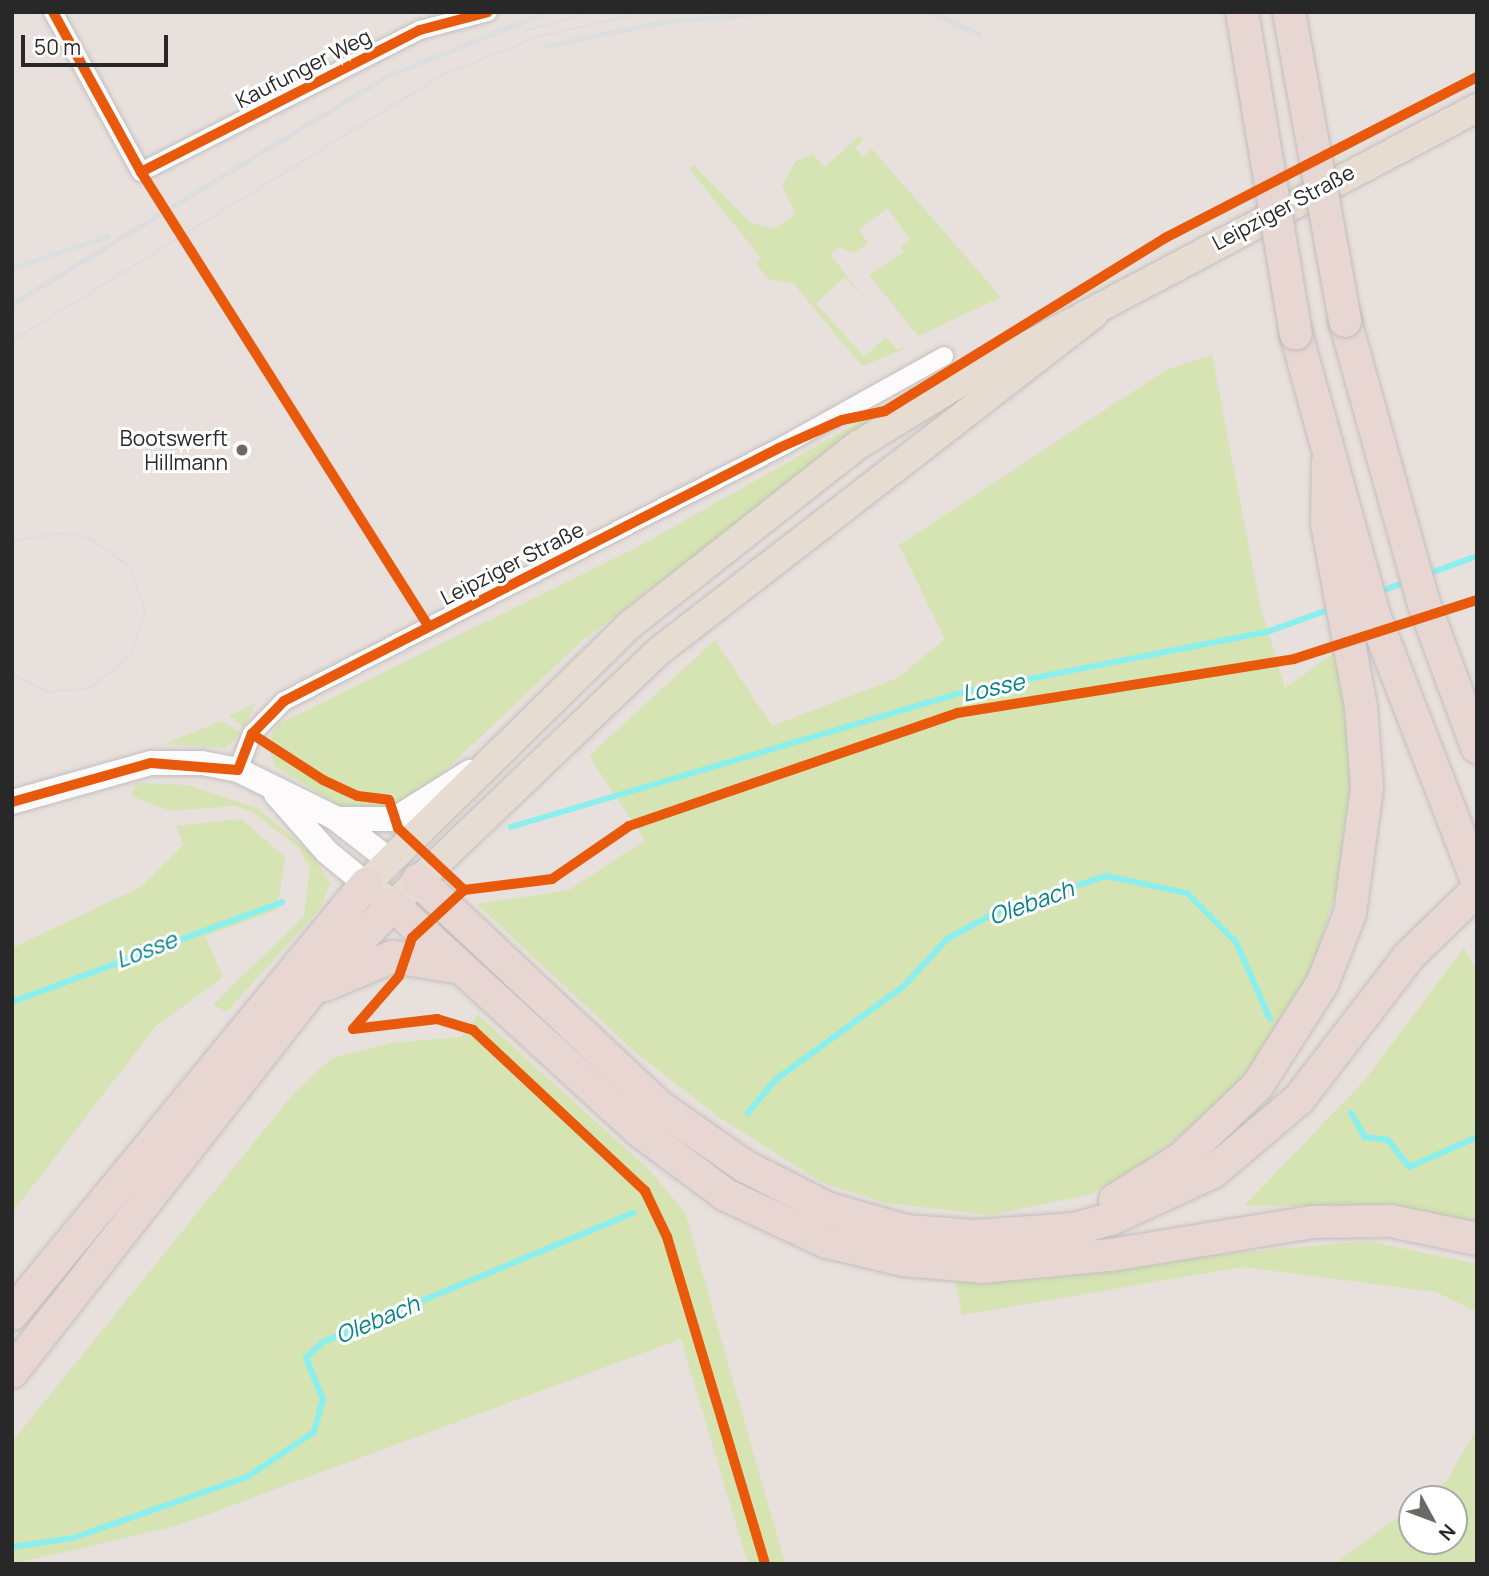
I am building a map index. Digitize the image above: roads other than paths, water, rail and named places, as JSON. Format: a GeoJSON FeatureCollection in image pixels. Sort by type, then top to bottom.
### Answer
{"type":"FeatureCollection","features":[{"type":"Feature","properties":{"kind":"highway"},"geometry":{"type":"LineString","coordinates":[[1027,1248],[1182,1158],[1234,1113],[1305,1016],[1337,951],[1360,875],[1367,787],[1361,707],[1328,462],[1296,334],[1242,12]]}},
{"type":"Feature","properties":{"kind":"highway"},"geometry":{"type":"LineString","coordinates":[[1289,12],[1345,321],[1399,519],[1446,666],[1477,747]]}},
{"type":"Feature","properties":{"kind":"highway"},"geometry":{"type":"LineString","coordinates":[[1335,522],[1477,881]]}},
{"type":"Feature","properties":{"kind":"highway"},"geometry":{"type":"LineString","coordinates":[[418,880],[661,1108],[746,1167],[829,1209],[907,1231],[1027,1248],[1153,1222],[1253,1163],[1309,1108],[1419,964],[1477,907]]}},
{"type":"Feature","properties":{"kind":"highway"},"geometry":{"type":"LineString","coordinates":[[12,1314],[366,884]]}},
{"type":"Feature","properties":{"kind":"highway"},"geometry":{"type":"LineString","coordinates":[[1027,1248],[1146,1206],[1244,1150],[1299,1099],[1409,956],[1477,890]]}},
{"type":"Feature","properties":{"kind":"highway"},"geometry":{"type":"LineString","coordinates":[[12,1372],[311,992],[393,905],[456,967],[640,1132],[775,1222],[903,1260],[1313,1222],[1391,1221],[1477,1239]]}},
{"type":"Feature","properties":{"kind":"highway"},"geometry":{"type":"LineString","coordinates":[[311,992],[392,957],[456,967]]}},
{"type":"Feature","properties":{"kind":"main road","name":"Leipziger Straße"},"geometry":{"type":"LineString","coordinates":[[366,884],[480,766],[631,624],[858,445],[974,374],[1094,314],[1216,243],[1477,108]]}},
{"type":"Feature","properties":{"kind":"main road","name":"Leipziger Straße"},"geometry":{"type":"LineString","coordinates":[[393,905],[659,651],[1094,314]]}},
{"type":"Feature","properties":{"kind":"main road"},"geometry":{"type":"LineString","coordinates":[[389,860],[418,880]]}},
{"type":"Feature","properties":{"kind":"main road"},"geometry":{"type":"LineString","coordinates":[[366,884],[393,905]]}},
{"type":"Feature","properties":{"kind":"street","name":"Kaufunger Weg"},"geometry":{"type":"LineString","coordinates":[[53,12],[141,172],[420,30],[488,12]]}},
{"type":"Feature","properties":{"kind":"street","name":"Leipziger Straße"},"geometry":{"type":"LineString","coordinates":[[238,770],[252,734],[284,701],[779,448],[944,356]]}},
{"type":"Feature","properties":{"kind":"street"},"geometry":{"type":"LineString","coordinates":[[12,802],[151,763],[238,770],[335,818],[389,860]]}},
{"type":"Feature","properties":{"kind":"street"},"geometry":{"type":"LineString","coordinates":[[335,818],[368,823],[395,818],[480,766]]}},
{"type":"Feature","properties":{"kind":"street"},"geometry":{"type":"LineString","coordinates":[[268,786],[327,852],[366,884]]}},
{"type":"Feature","properties":{"kind":"waterway","name":"Losse"},"geometry":{"type":"LineString","coordinates":[[1425,575],[1477,556]]}},
{"type":"Feature","properties":{"kind":"waterway","name":"Losse"},"geometry":{"type":"LineString","coordinates":[[1376,593],[1409,581]]}},
{"type":"Feature","properties":{"kind":"waterway","name":"Losse"},"geometry":{"type":"LineString","coordinates":[[511,827],[968,691],[1267,632],[1333,608]]}},
{"type":"Feature","properties":{"kind":"waterway","name":"Olebach"},"geometry":{"type":"LineString","coordinates":[[748,1113],[775,1080],[904,986],[947,939],[1002,909],[1106,876],[1187,893],[1236,942],[1270,1019]]}},
{"type":"Feature","properties":{"kind":"waterway","name":"Losse"},"geometry":{"type":"LineString","coordinates":[[12,1002],[282,902]]}},
{"type":"Feature","properties":{"kind":"waterway","name":"Olebach"},"geometry":{"type":"LineString","coordinates":[[1351,1113],[1365,1137],[1388,1140],[1409,1167],[1477,1137]]}},
{"type":"Feature","properties":{"kind":"waterway","name":"Olebach"},"geometry":{"type":"LineString","coordinates":[[12,1547],[73,1538],[247,1477],[314,1432],[323,1399],[306,1358],[323,1342],[633,1213]]}},
{"type":"Feature","properties":{"kind":"tram line"},"geometry":{"type":"LineString","coordinates":[[12,341],[442,75],[538,37],[644,12]]}},
{"type":"Feature","properties":{"kind":"tram line"},"geometry":{"type":"LineString","coordinates":[[525,31],[586,14]]}},
{"type":"Feature","properties":{"kind":"tram line"},"geometry":{"type":"LineString","coordinates":[[12,541],[63,533],[91,539],[129,566],[145,610],[130,656],[90,688],[46,692],[12,674]]}},
{"type":"Feature","properties":{"kind":"railway"},"geometry":{"type":"LineString","coordinates":[[12,304],[385,77],[546,12]]}},
{"type":"Feature","properties":{"kind":"railway"},"geometry":{"type":"LineString","coordinates":[[546,46],[661,22],[772,12]]}},
{"type":"Feature","properties":{"kind":"railway"},"geometry":{"type":"LineString","coordinates":[[931,12],[979,34]]}},
{"type":"Feature","properties":{"kind":"railway"},"geometry":{"type":"LineString","coordinates":[[12,268],[108,236]]}},
{"type":"Feature","properties":{"kind":"place","name":"Bootswerft Hillmann"},"geometry":{"type":"Point","coordinates":[242,450]}}]}
